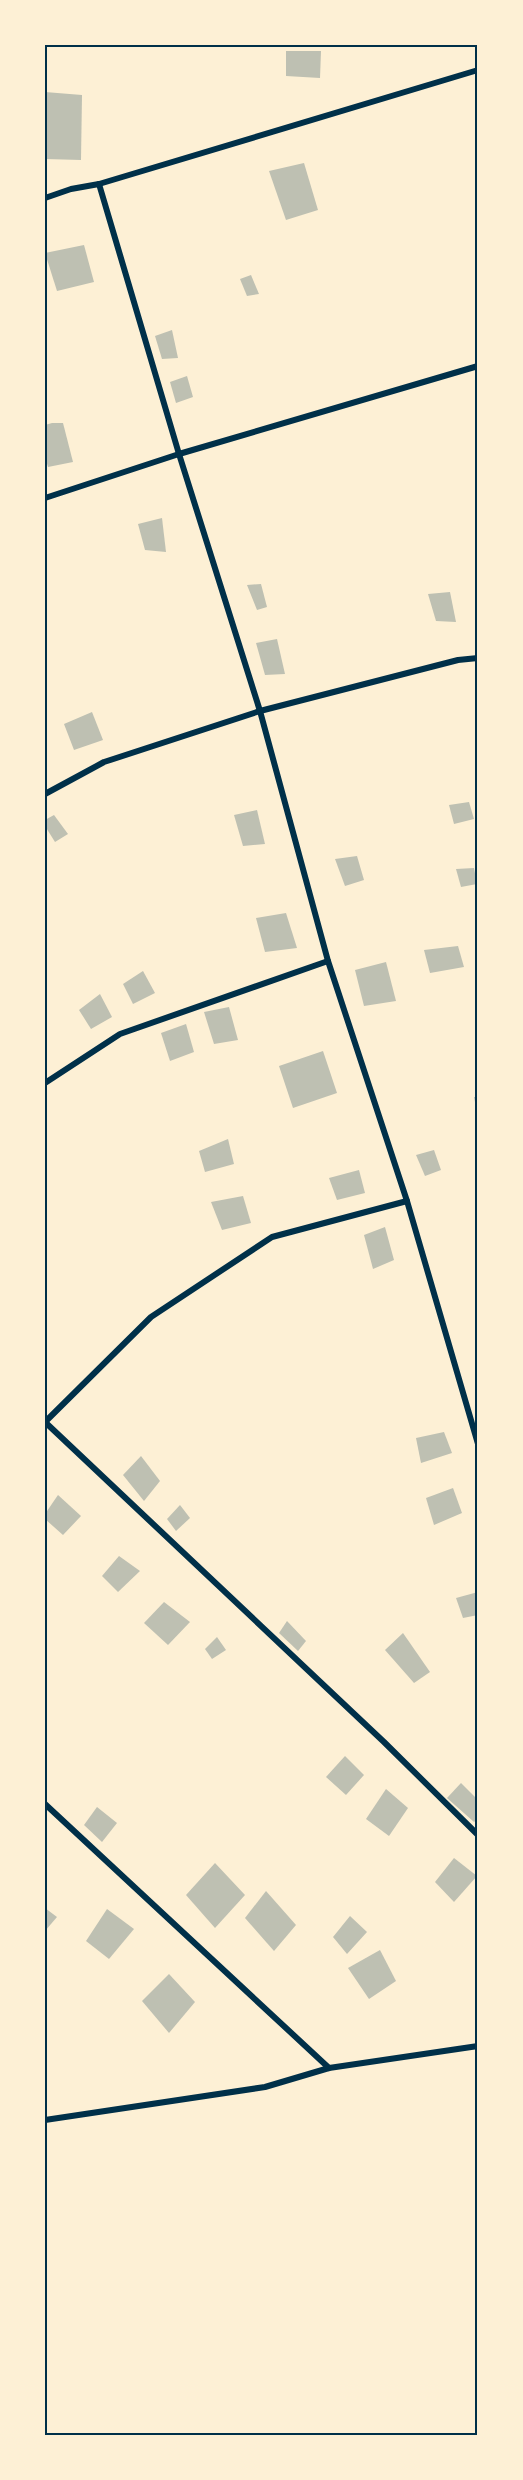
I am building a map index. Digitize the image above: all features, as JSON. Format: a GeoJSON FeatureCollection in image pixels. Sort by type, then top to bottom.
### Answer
{"type":"FeatureCollection","features":[{"type":"Feature","properties":{"kind":"street"},"geometry":{"type":"LineString","coordinates":[[45,198],[71,189],[99,184],[478,70]]}},
{"type":"Feature","properties":{"kind":"street"},"geometry":{"type":"LineString","coordinates":[[99,184],[179,454],[260,711],[328,961],[407,1201],[478,1444]]}},
{"type":"Feature","properties":{"kind":"street"},"geometry":{"type":"LineString","coordinates":[[45,498],[179,454],[478,366]]}},
{"type":"Feature","properties":{"kind":"street"},"geometry":{"type":"LineString","coordinates":[[45,794],[104,762],[260,711],[458,660],[478,658]]}},
{"type":"Feature","properties":{"kind":"street"},"geometry":{"type":"LineString","coordinates":[[45,1083],[120,1034],[328,961]]}},
{"type":"Feature","properties":{"kind":"street"},"geometry":{"type":"LineString","coordinates":[[407,1201],[272,1237],[151,1317],[45,1422],[384,1742],[478,1835]]}},
{"type":"Feature","properties":{"kind":"street"},"geometry":{"type":"LineString","coordinates":[[45,1804],[329,2068]]}},
{"type":"Feature","properties":{"kind":"street"},"geometry":{"type":"LineString","coordinates":[[45,2120],[265,2086],[329,2068],[478,2046]]}},
{"type":"Feature","properties":{"kind":"building"},"geometry":{"type":"Polygon","coordinates":[[[286,51],[321,51],[320,78],[286,76],[286,51]]]}},
{"type":"Feature","properties":{"kind":"building"},"geometry":{"type":"Polygon","coordinates":[[[45,92],[82,95],[81,160],[45,159],[45,92]]]}},
{"type":"Feature","properties":{"kind":"building"},"geometry":{"type":"Polygon","coordinates":[[[304,163],[318,210],[286,220],[269,171],[304,163]]]}},
{"type":"Feature","properties":{"kind":"building"},"geometry":{"type":"Polygon","coordinates":[[[84,245],[94,282],[57,291],[45,253],[84,245]]]}},
{"type":"Feature","properties":{"kind":"building"},"geometry":{"type":"Polygon","coordinates":[[[251,275],[259,294],[247,296],[240,279],[251,275]]]}},
{"type":"Feature","properties":{"kind":"building"},"geometry":{"type":"Polygon","coordinates":[[[172,330],[178,358],[162,359],[155,336],[172,330]]]}},
{"type":"Feature","properties":{"kind":"building"},"geometry":{"type":"Polygon","coordinates":[[[187,376],[193,397],[176,403],[170,382],[187,376]]]}},
{"type":"Feature","properties":{"kind":"building"},"geometry":{"type":"Polygon","coordinates":[[[63,423],[73,462],[48,467],[45,457],[45,425],[63,423]]]}},
{"type":"Feature","properties":{"kind":"building"},"geometry":{"type":"Polygon","coordinates":[[[162,518],[166,552],[145,550],[138,524],[162,518]]]}},
{"type":"Feature","properties":{"kind":"building"},"geometry":{"type":"Polygon","coordinates":[[[261,584],[267,607],[257,610],[247,585],[261,584]]]}},
{"type":"Feature","properties":{"kind":"building"},"geometry":{"type":"Polygon","coordinates":[[[450,592],[456,622],[436,621],[428,594],[450,592]]]}},
{"type":"Feature","properties":{"kind":"building"},"geometry":{"type":"Polygon","coordinates":[[[277,639],[285,674],[265,675],[256,643],[277,639]]]}},
{"type":"Feature","properties":{"kind":"building"},"geometry":{"type":"Polygon","coordinates":[[[92,712],[103,740],[74,750],[64,724],[92,712]]]}},
{"type":"Feature","properties":{"kind":"building"},"geometry":{"type":"Polygon","coordinates":[[[469,802],[474,819],[454,824],[449,805],[469,802]]]}},
{"type":"Feature","properties":{"kind":"building"},"geometry":{"type":"Polygon","coordinates":[[[257,810],[265,844],[243,846],[234,815],[257,810]]]}},
{"type":"Feature","properties":{"kind":"building"},"geometry":{"type":"Polygon","coordinates":[[[54,815],[68,834],[55,842],[45,826],[45,820],[54,815]]]}},
{"type":"Feature","properties":{"kind":"building"},"geometry":{"type":"Polygon","coordinates":[[[357,856],[364,880],[345,886],[335,859],[357,856]]]}},
{"type":"Feature","properties":{"kind":"building"},"geometry":{"type":"Polygon","coordinates":[[[474,868],[477,884],[461,887],[456,869],[474,868]]]}},
{"type":"Feature","properties":{"kind":"building"},"geometry":{"type":"Polygon","coordinates":[[[286,913],[297,948],[265,952],[256,918],[286,913]]]}},
{"type":"Feature","properties":{"kind":"building"},"geometry":{"type":"Polygon","coordinates":[[[458,946],[464,967],[430,973],[424,950],[458,946]]]}},
{"type":"Feature","properties":{"kind":"building"},"geometry":{"type":"Polygon","coordinates":[[[386,962],[396,1001],[364,1006],[355,970],[386,962]]]}},
{"type":"Feature","properties":{"kind":"building"},"geometry":{"type":"Polygon","coordinates":[[[143,971],[155,993],[133,1004],[123,984],[143,971]]]}},
{"type":"Feature","properties":{"kind":"building"},"geometry":{"type":"Polygon","coordinates":[[[100,994],[112,1017],[91,1029],[79,1010],[100,994]]]}},
{"type":"Feature","properties":{"kind":"building"},"geometry":{"type":"Polygon","coordinates":[[[229,1007],[238,1040],[214,1044],[204,1012],[229,1007]]]}},
{"type":"Feature","properties":{"kind":"building"},"geometry":{"type":"Polygon","coordinates":[[[186,1024],[194,1052],[170,1061],[161,1033],[186,1024]]]}},
{"type":"Feature","properties":{"kind":"building"},"geometry":{"type":"Polygon","coordinates":[[[323,1051],[337,1093],[293,1108],[279,1066],[323,1051]]]}},
{"type":"Feature","properties":{"kind":"building"},"geometry":{"type":"Polygon","coordinates":[[[474,1097],[478,1097],[478,1112],[477,1112],[474,1097]]]}},
{"type":"Feature","properties":{"kind":"building"},"geometry":{"type":"Polygon","coordinates":[[[228,1139],[234,1164],[205,1172],[199,1151],[228,1139]]]}},
{"type":"Feature","properties":{"kind":"building"},"geometry":{"type":"Polygon","coordinates":[[[434,1150],[441,1170],[425,1176],[416,1155],[434,1150]]]}},
{"type":"Feature","properties":{"kind":"building"},"geometry":{"type":"Polygon","coordinates":[[[359,1170],[365,1193],[337,1200],[329,1178],[359,1170]]]}},
{"type":"Feature","properties":{"kind":"building"},"geometry":{"type":"Polygon","coordinates":[[[243,1196],[251,1223],[222,1230],[211,1202],[243,1196]]]}},
{"type":"Feature","properties":{"kind":"building"},"geometry":{"type":"Polygon","coordinates":[[[385,1227],[394,1260],[373,1269],[364,1235],[385,1227]]]}},
{"type":"Feature","properties":{"kind":"building"},"geometry":{"type":"Polygon","coordinates":[[[444,1432],[452,1453],[421,1463],[416,1438],[444,1432]]]}},
{"type":"Feature","properties":{"kind":"building"},"geometry":{"type":"Polygon","coordinates":[[[141,1456],[160,1481],[144,1501],[123,1475],[141,1456]]]}},
{"type":"Feature","properties":{"kind":"building"},"geometry":{"type":"Polygon","coordinates":[[[453,1488],[462,1513],[434,1525],[426,1498],[453,1488]]]}},
{"type":"Feature","properties":{"kind":"building"},"geometry":{"type":"Polygon","coordinates":[[[58,1495],[81,1516],[63,1535],[45,1519],[45,1514],[58,1495]]]}},
{"type":"Feature","properties":{"kind":"building"},"geometry":{"type":"Polygon","coordinates":[[[180,1505],[190,1518],[176,1531],[167,1519],[180,1505]]]}},
{"type":"Feature","properties":{"kind":"building"},"geometry":{"type":"Polygon","coordinates":[[[119,1556],[140,1571],[118,1592],[102,1576],[119,1556]]]}},
{"type":"Feature","properties":{"kind":"building"},"geometry":{"type":"Polygon","coordinates":[[[478,1592],[478,1615],[463,1618],[456,1598],[478,1592]]]}},
{"type":"Feature","properties":{"kind":"building"},"geometry":{"type":"Polygon","coordinates":[[[164,1602],[190,1622],[168,1645],[144,1623],[164,1602]]]}},
{"type":"Feature","properties":{"kind":"building"},"geometry":{"type":"Polygon","coordinates":[[[287,1621],[306,1641],[298,1651],[279,1633],[287,1621]]]}},
{"type":"Feature","properties":{"kind":"building"},"geometry":{"type":"Polygon","coordinates":[[[403,1633],[430,1672],[414,1683],[385,1650],[403,1633]]]}},
{"type":"Feature","properties":{"kind":"building"},"geometry":{"type":"Polygon","coordinates":[[[217,1637],[226,1650],[212,1659],[205,1649],[217,1637]]]}},
{"type":"Feature","properties":{"kind":"building"},"geometry":{"type":"Polygon","coordinates":[[[345,1756],[364,1775],[346,1795],[326,1777],[345,1756]]]}},
{"type":"Feature","properties":{"kind":"building"},"geometry":{"type":"Polygon","coordinates":[[[461,1783],[478,1800],[478,1819],[474,1822],[447,1798],[461,1783]]]}},
{"type":"Feature","properties":{"kind":"building"},"geometry":{"type":"Polygon","coordinates":[[[386,1789],[408,1808],[389,1836],[366,1819],[386,1789]]]}},
{"type":"Feature","properties":{"kind":"building"},"geometry":{"type":"Polygon","coordinates":[[[97,1807],[117,1823],[102,1842],[84,1825],[97,1807]]]}},
{"type":"Feature","properties":{"kind":"building"},"geometry":{"type":"Polygon","coordinates":[[[454,1858],[477,1876],[454,1902],[435,1882],[454,1858]]]}},
{"type":"Feature","properties":{"kind":"building"},"geometry":{"type":"Polygon","coordinates":[[[215,1863],[245,1895],[215,1928],[186,1895],[215,1863]]]}},
{"type":"Feature","properties":{"kind":"building"},"geometry":{"type":"Polygon","coordinates":[[[266,1891],[296,1925],[274,1951],[245,1918],[266,1891]]]}},
{"type":"Feature","properties":{"kind":"building"},"geometry":{"type":"Polygon","coordinates":[[[45,1908],[57,1917],[45,1931],[45,1908]]]}},
{"type":"Feature","properties":{"kind":"building"},"geometry":{"type":"Polygon","coordinates":[[[107,1909],[134,1929],[109,1959],[86,1941],[107,1909]]]}},
{"type":"Feature","properties":{"kind":"building"},"geometry":{"type":"Polygon","coordinates":[[[350,1916],[367,1932],[347,1954],[333,1937],[350,1916]]]}},
{"type":"Feature","properties":{"kind":"building"},"geometry":{"type":"Polygon","coordinates":[[[380,1950],[396,1981],[369,1999],[348,1968],[380,1950]]]}},
{"type":"Feature","properties":{"kind":"building"},"geometry":{"type":"Polygon","coordinates":[[[169,1974],[195,2002],[169,2033],[142,2001],[169,1974]]]}}]}
